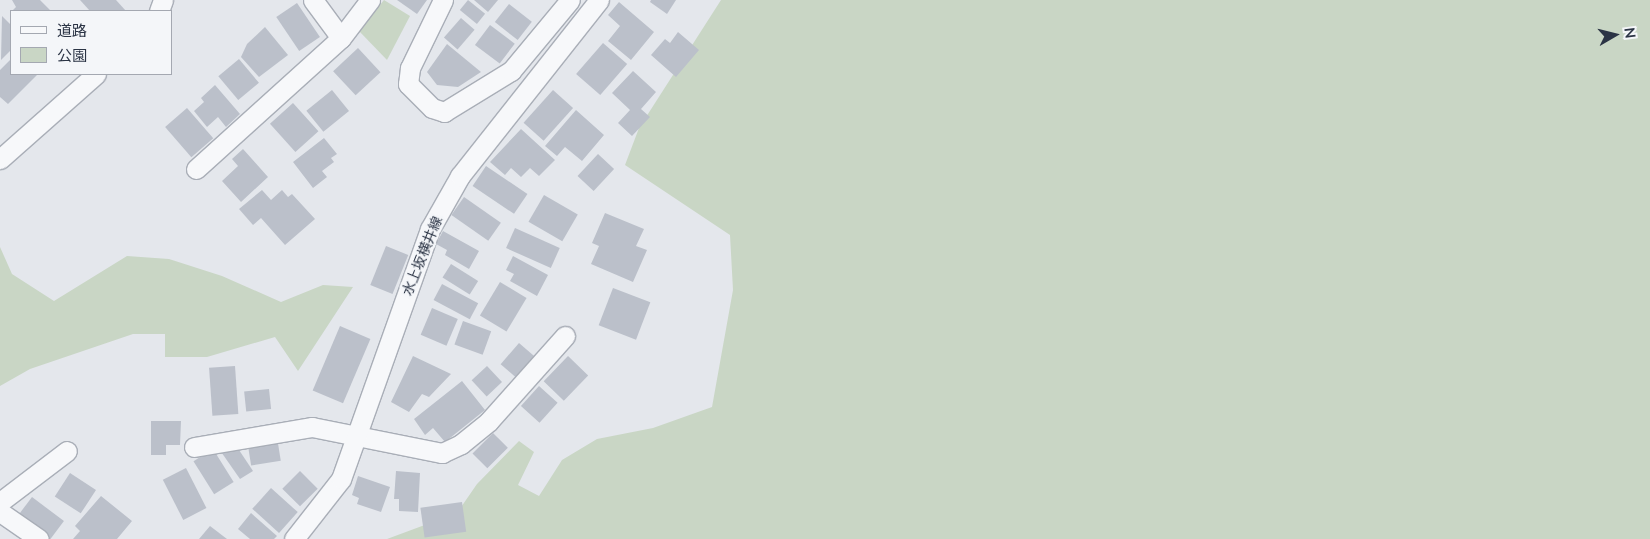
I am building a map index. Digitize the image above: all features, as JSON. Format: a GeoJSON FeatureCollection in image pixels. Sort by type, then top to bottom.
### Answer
{"type":"FeatureCollection","features":[{"type":"Feature","properties":{"kind":"street"},"geometry":{"type":"LineString","coordinates":[[313,0],[341,38]]}},
{"type":"Feature","properties":{"kind":"street"},"geometry":{"type":"LineString","coordinates":[[196,169],[341,38],[370,0]]}},
{"type":"Feature","properties":{"kind":"street"},"geometry":{"type":"LineString","coordinates":[[443,0],[410,68],[408,84],[432,108],[444,112],[510,70],[570,0]]}},
{"type":"Feature","properties":{"kind":"street","name":"水上坂横井線"},"geometry":{"type":"LineString","coordinates":[[294,539],[341,479],[430,229],[460,176],[599,0]]}},
{"type":"Feature","properties":{"kind":"street"},"geometry":{"type":"LineString","coordinates":[[0,159],[95,75]]}},
{"type":"Feature","properties":{"kind":"street"},"geometry":{"type":"LineString","coordinates":[[194,447],[312,427],[442,453],[461,444],[489,421],[565,336]]}},
{"type":"Feature","properties":{"kind":"street"},"geometry":{"type":"LineString","coordinates":[[0,502],[67,451]]}},
{"type":"Feature","properties":{"kind":"street"},"geometry":{"type":"LineString","coordinates":[[0,512],[39,539]]}},
{"type":"Feature","properties":{"kind":"green space"},"geometry":{"type":"Polygon","coordinates":[[[384,0],[410,16],[387,60],[359,31],[384,0]]]}},
{"type":"Feature","properties":{"kind":"green space"},"geometry":{"type":"Polygon","coordinates":[[[721,0],[1650,0],[1650,539],[387,539],[457,513],[477,484],[519,441],[534,452],[518,485],[539,496],[562,460],[597,439],[653,428],[712,407],[733,290],[730,235],[625,165],[639,128],[721,0]]]}},
{"type":"Feature","properties":{"kind":"green space"},"geometry":{"type":"Polygon","coordinates":[[[0,247],[12,274],[54,301],[127,256],[169,259],[222,276],[281,302],[323,285],[353,287],[298,371],[275,337],[207,357],[165,357],[165,334],[133,334],[30,369],[0,386],[0,247]]]}},
{"type":"Feature","properties":{"kind":"building"},"geometry":{"type":"Polygon","coordinates":[[[12,0],[40,0],[50,10],[13,10],[16,7],[12,0]]]}},
{"type":"Feature","properties":{"kind":"building"},"geometry":{"type":"Polygon","coordinates":[[[80,0],[116,0],[125,10],[89,10],[80,0]]]}},
{"type":"Feature","properties":{"kind":"building"},"geometry":{"type":"Polygon","coordinates":[[[397,0],[427,0],[417,14],[397,0]]]}},
{"type":"Feature","properties":{"kind":"building"},"geometry":{"type":"Polygon","coordinates":[[[468,0],[485,14],[477,24],[460,10],[468,0]]]}},
{"type":"Feature","properties":{"kind":"building"},"geometry":{"type":"Polygon","coordinates":[[[474,0],[498,0],[488,12],[474,0]]]}},
{"type":"Feature","properties":{"kind":"building"},"geometry":{"type":"Polygon","coordinates":[[[651,0],[676,0],[667,14],[650,2],[651,0]]]}},
{"type":"Feature","properties":{"kind":"building"},"geometry":{"type":"Polygon","coordinates":[[[619,2],[654,32],[631,60],[608,41],[620,26],[608,15],[619,2]]]}},
{"type":"Feature","properties":{"kind":"building"},"geometry":{"type":"Polygon","coordinates":[[[297,3],[320,37],[299,51],[276,17],[297,3]]]}},
{"type":"Feature","properties":{"kind":"building"},"geometry":{"type":"Polygon","coordinates":[[[509,4],[532,22],[518,40],[495,22],[509,4]]]}},
{"type":"Feature","properties":{"kind":"building"},"geometry":{"type":"Polygon","coordinates":[[[2,16],[10,24],[10,51],[1,60],[2,16]]]}},
{"type":"Feature","properties":{"kind":"building"},"geometry":{"type":"Polygon","coordinates":[[[461,18],[475,30],[458,49],[444,38],[461,18]]]}},
{"type":"Feature","properties":{"kind":"building"},"geometry":{"type":"Polygon","coordinates":[[[490,25],[515,44],[500,64],[475,45],[490,25]]]}},
{"type":"Feature","properties":{"kind":"building"},"geometry":{"type":"Polygon","coordinates":[[[265,27],[288,55],[259,77],[241,57],[247,44],[265,27]]]}},
{"type":"Feature","properties":{"kind":"building"},"geometry":{"type":"Polygon","coordinates":[[[678,32],[699,50],[676,77],[651,55],[665,39],[670,43],[678,32]]]}},
{"type":"Feature","properties":{"kind":"building"},"geometry":{"type":"Polygon","coordinates":[[[603,43],[627,64],[600,95],[576,74],[603,43]]]}},
{"type":"Feature","properties":{"kind":"building"},"geometry":{"type":"Polygon","coordinates":[[[447,44],[481,72],[458,87],[437,85],[427,72],[447,44]]]}},
{"type":"Feature","properties":{"kind":"building"},"geometry":{"type":"Polygon","coordinates":[[[358,48],[381,72],[356,95],[333,71],[358,48]]]}},
{"type":"Feature","properties":{"kind":"building"},"geometry":{"type":"Polygon","coordinates":[[[239,59],[259,83],[238,100],[218,76],[239,59]]]}},
{"type":"Feature","properties":{"kind":"building"},"geometry":{"type":"Polygon","coordinates":[[[10,60],[10,75],[37,75],[8,104],[0,97],[0,70],[10,60]]]}},
{"type":"Feature","properties":{"kind":"building"},"geometry":{"type":"Polygon","coordinates":[[[633,71],[656,92],[641,109],[650,117],[632,136],[618,123],[630,110],[612,93],[633,71]]]}},
{"type":"Feature","properties":{"kind":"building"},"geometry":{"type":"Polygon","coordinates":[[[215,85],[240,114],[226,127],[218,117],[207,127],[194,111],[204,102],[201,98],[215,85]]]}},
{"type":"Feature","properties":{"kind":"building"},"geometry":{"type":"Polygon","coordinates":[[[332,90],[349,111],[323,132],[306,111],[332,90]]]}},
{"type":"Feature","properties":{"kind":"building"},"geometry":{"type":"Polygon","coordinates":[[[553,90],[573,108],[544,141],[524,123],[553,90]]]}},
{"type":"Feature","properties":{"kind":"building"},"geometry":{"type":"Polygon","coordinates":[[[293,103],[318,131],[295,152],[270,124],[293,103]]]}},
{"type":"Feature","properties":{"kind":"building"},"geometry":{"type":"Polygon","coordinates":[[[187,108],[213,138],[191,157],[165,127],[187,108]]]}},
{"type":"Feature","properties":{"kind":"building"},"geometry":{"type":"Polygon","coordinates":[[[576,110],[604,135],[582,161],[565,147],[557,156],[545,146],[576,110]]]}},
{"type":"Feature","properties":{"kind":"building"},"geometry":{"type":"Polygon","coordinates":[[[521,129],[555,160],[539,176],[530,168],[521,177],[511,168],[505,175],[490,162],[521,129]]]}},
{"type":"Feature","properties":{"kind":"building"},"geometry":{"type":"Polygon","coordinates":[[[324,138],[337,154],[331,158],[334,162],[322,171],[327,177],[313,188],[293,162],[324,138]]]}},
{"type":"Feature","properties":{"kind":"building"},"geometry":{"type":"Polygon","coordinates":[[[243,149],[268,177],[241,202],[222,181],[238,166],[232,159],[243,149]]]}},
{"type":"Feature","properties":{"kind":"building"},"geometry":{"type":"Polygon","coordinates":[[[598,154],[614,169],[594,191],[578,176],[598,154]]]}},
{"type":"Feature","properties":{"kind":"building"},"geometry":{"type":"Polygon","coordinates":[[[486,166],[527,194],[514,214],[473,186],[486,166]]]}},
{"type":"Feature","properties":{"kind":"building"},"geometry":{"type":"Polygon","coordinates":[[[262,190],[271,200],[282,190],[288,197],[292,194],[315,219],[285,245],[261,218],[253,225],[239,209],[262,190]]]}},
{"type":"Feature","properties":{"kind":"building"},"geometry":{"type":"Polygon","coordinates":[[[544,195],[578,214],[562,241],[528,222],[544,195]]]}},
{"type":"Feature","properties":{"kind":"building"},"geometry":{"type":"Polygon","coordinates":[[[464,197],[501,223],[488,241],[451,215],[464,197]]]}},
{"type":"Feature","properties":{"kind":"building"},"geometry":{"type":"Polygon","coordinates":[[[605,213],[644,229],[636,246],[647,250],[633,282],[591,264],[599,246],[592,243],[605,213]]]}},
{"type":"Feature","properties":{"kind":"building"},"geometry":{"type":"Polygon","coordinates":[[[515,228],[560,248],[551,268],[506,248],[515,228]]]}},
{"type":"Feature","properties":{"kind":"building"},"geometry":{"type":"Polygon","coordinates":[[[443,231],[479,251],[469,269],[445,255],[447,250],[436,244],[443,231]]]}},
{"type":"Feature","properties":{"kind":"building"},"geometry":{"type":"Polygon","coordinates":[[[386,246],[408,255],[393,294],[370,285],[386,246]]]}},
{"type":"Feature","properties":{"kind":"building"},"geometry":{"type":"Polygon","coordinates":[[[513,256],[548,275],[537,296],[510,281],[514,274],[506,270],[513,256]]]}},
{"type":"Feature","properties":{"kind":"building"},"geometry":{"type":"Polygon","coordinates":[[[451,264],[478,281],[470,295],[443,278],[451,264]]]}},
{"type":"Feature","properties":{"kind":"building"},"geometry":{"type":"Polygon","coordinates":[[[500,282],[527,298],[506,331],[480,315],[500,282]]]}},
{"type":"Feature","properties":{"kind":"building"},"geometry":{"type":"Polygon","coordinates":[[[442,284],[478,303],[470,319],[434,300],[442,284]]]}},
{"type":"Feature","properties":{"kind":"building"},"geometry":{"type":"Polygon","coordinates":[[[613,288],[650,302],[636,340],[599,325],[613,288]]]}},
{"type":"Feature","properties":{"kind":"building"},"geometry":{"type":"Polygon","coordinates":[[[432,308],[458,319],[446,346],[421,335],[432,308]]]}},
{"type":"Feature","properties":{"kind":"building"},"geometry":{"type":"Polygon","coordinates":[[[463,321],[491,331],[483,355],[454,344],[463,321]]]}},
{"type":"Feature","properties":{"kind":"building"},"geometry":{"type":"Polygon","coordinates":[[[340,326],[370,339],[343,403],[313,390],[340,326]]]}},
{"type":"Feature","properties":{"kind":"building"},"geometry":{"type":"Polygon","coordinates":[[[519,343],[534,356],[516,377],[501,364],[519,343]]]}},
{"type":"Feature","properties":{"kind":"building"},"geometry":{"type":"Polygon","coordinates":[[[413,356],[451,374],[429,397],[422,394],[409,412],[391,402],[413,356]]]}},
{"type":"Feature","properties":{"kind":"building"},"geometry":{"type":"Polygon","coordinates":[[[568,356],[588,375],[564,401],[544,381],[568,356]]]}},
{"type":"Feature","properties":{"kind":"building"},"geometry":{"type":"Polygon","coordinates":[[[235,366],[238,414],[212,416],[209,368],[235,366]]]}},
{"type":"Feature","properties":{"kind":"building"},"geometry":{"type":"Polygon","coordinates":[[[487,366],[502,382],[487,396],[472,380],[487,366]]]}},
{"type":"Feature","properties":{"kind":"building"},"geometry":{"type":"Polygon","coordinates":[[[462,381],[485,410],[445,442],[433,428],[425,435],[414,419],[462,381]]]}},
{"type":"Feature","properties":{"kind":"building"},"geometry":{"type":"Polygon","coordinates":[[[539,386],[558,403],[540,423],[521,406],[539,386]]]}},
{"type":"Feature","properties":{"kind":"building"},"geometry":{"type":"Polygon","coordinates":[[[269,389],[271,409],[246,412],[244,392],[269,389]]]}},
{"type":"Feature","properties":{"kind":"building"},"geometry":{"type":"Polygon","coordinates":[[[151,421],[181,421],[180,445],[166,445],[166,455],[151,455],[151,421]]]}},
{"type":"Feature","properties":{"kind":"building"},"geometry":{"type":"Polygon","coordinates":[[[493,433],[508,448],[487,468],[472,454],[493,433]]]}},
{"type":"Feature","properties":{"kind":"building"},"geometry":{"type":"Polygon","coordinates":[[[277,437],[281,461],[251,465],[247,442],[277,437]]]}},
{"type":"Feature","properties":{"kind":"building"},"geometry":{"type":"Polygon","coordinates":[[[235,444],[253,471],[240,479],[217,446],[235,444]]]}},
{"type":"Feature","properties":{"kind":"building"},"geometry":{"type":"Polygon","coordinates":[[[213,449],[234,482],[214,494],[193,461],[213,449]]]}},
{"type":"Feature","properties":{"kind":"building"},"geometry":{"type":"Polygon","coordinates":[[[186,468],[206,508],[183,520],[163,480],[186,468]]]}},
{"type":"Feature","properties":{"kind":"building"},"geometry":{"type":"Polygon","coordinates":[[[300,471],[318,489],[300,506],[282,489],[300,471]]]}},
{"type":"Feature","properties":{"kind":"building"},"geometry":{"type":"Polygon","coordinates":[[[396,471],[420,473],[418,512],[399,511],[399,499],[394,499],[396,471]]]}},
{"type":"Feature","properties":{"kind":"building"},"geometry":{"type":"Polygon","coordinates":[[[70,473],[96,490],[81,513],[55,496],[70,473]]]}},
{"type":"Feature","properties":{"kind":"building"},"geometry":{"type":"Polygon","coordinates":[[[358,476],[390,487],[381,512],[357,504],[359,498],[352,495],[358,476]]]}},
{"type":"Feature","properties":{"kind":"building"},"geometry":{"type":"Polygon","coordinates":[[[271,488],[298,512],[279,533],[252,509],[271,488]]]}},
{"type":"Feature","properties":{"kind":"building"},"geometry":{"type":"Polygon","coordinates":[[[101,496],[132,521],[117,539],[73,539],[80,531],[75,526],[101,496]]]}},
{"type":"Feature","properties":{"kind":"building"},"geometry":{"type":"Polygon","coordinates":[[[32,497],[64,521],[50,539],[48,539],[18,516],[32,497]]]}},
{"type":"Feature","properties":{"kind":"building"},"geometry":{"type":"Polygon","coordinates":[[[462,502],[466,532],[425,538],[420,508],[462,502]]]}},
{"type":"Feature","properties":{"kind":"building"},"geometry":{"type":"Polygon","coordinates":[[[251,513],[277,536],[274,539],[250,539],[238,529],[251,513]]]}},
{"type":"Feature","properties":{"kind":"building"},"geometry":{"type":"Polygon","coordinates":[[[210,526],[227,539],[199,539],[210,526]]]}}]}
